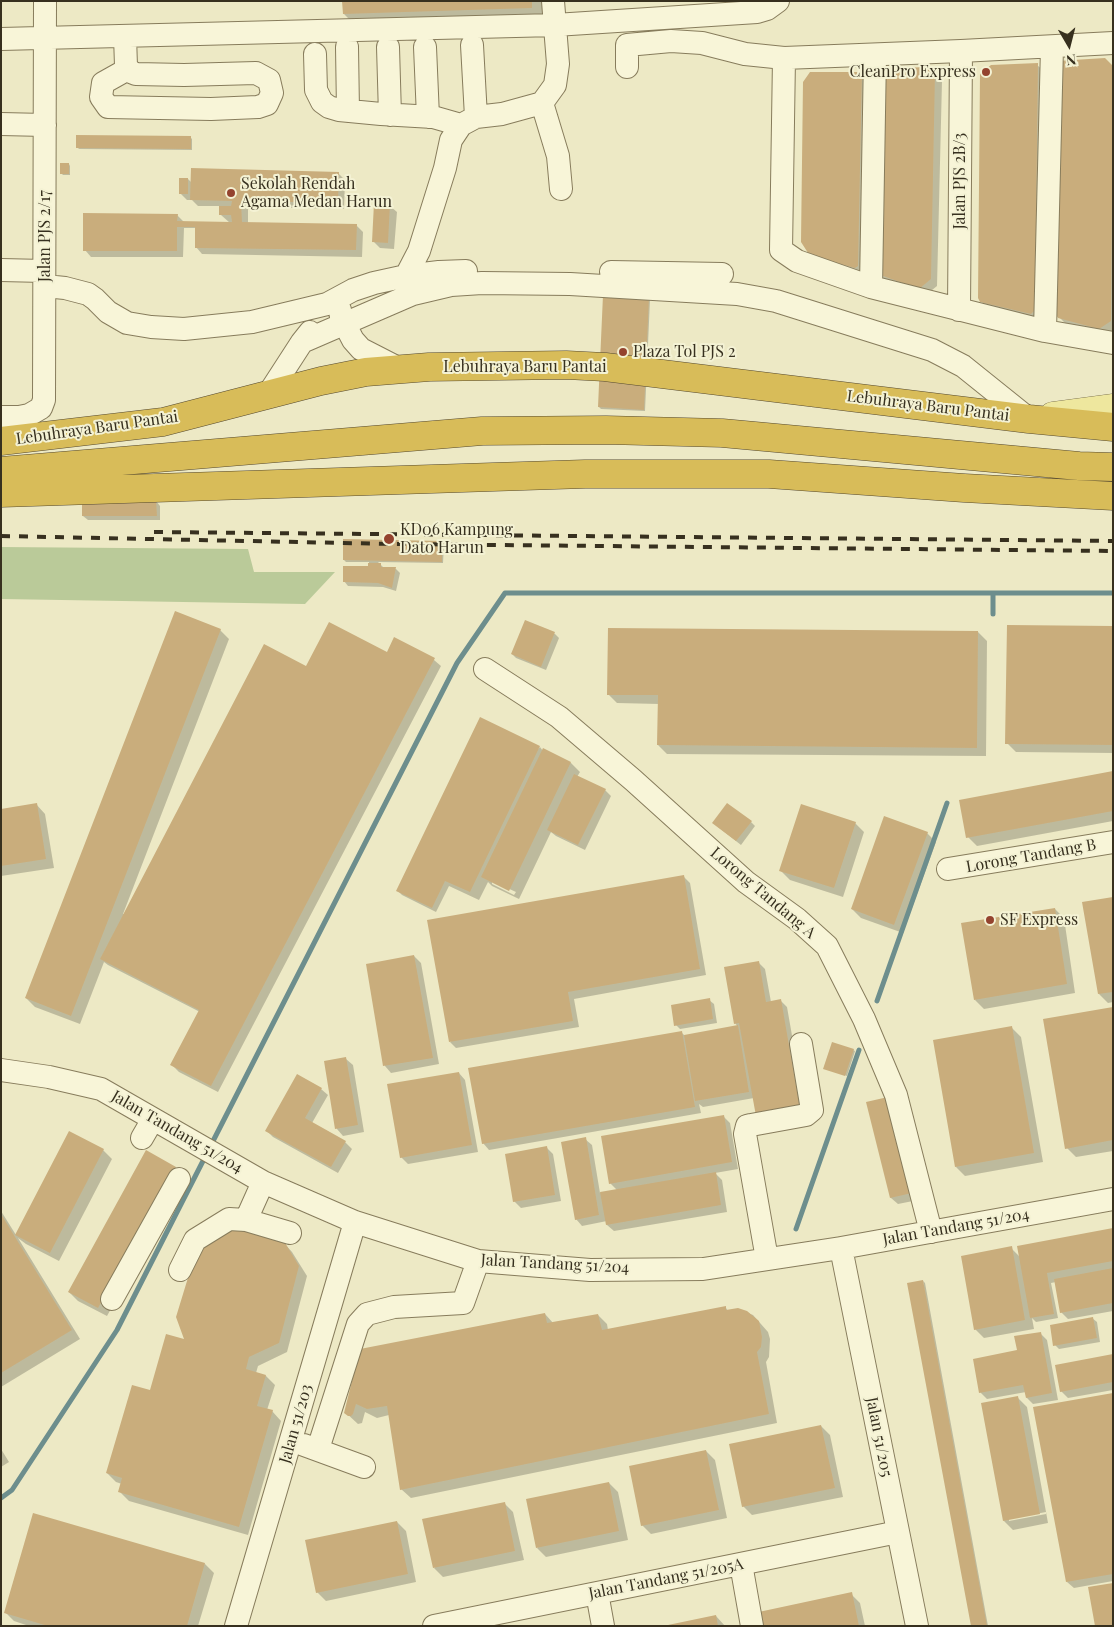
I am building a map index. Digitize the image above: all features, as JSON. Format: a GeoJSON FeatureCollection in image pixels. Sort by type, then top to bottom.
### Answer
{"type":"FeatureCollection","features":[{"type":"Feature","properties":{"kind":"highway","name":"Lebuhraya Baru Pantai"},"geometry":{"type":"LineString","coordinates":[[1,441],[163,422],[269,393],[366,372],[429,367],[566,365],[605,367],[1029,419],[1113,427]]}},
{"type":"Feature","properties":{"kind":"highway"},"geometry":{"type":"LineString","coordinates":[[1029,419],[1113,443]]}},
{"type":"Feature","properties":{"kind":"highway","name":"Lebuhraya Baru Pantai"},"geometry":{"type":"LineString","coordinates":[[1,471],[482,431],[597,430],[722,433],[1079,466],[1113,467]]}},
{"type":"Feature","properties":{"kind":"highway"},"geometry":{"type":"LineString","coordinates":[[1,493],[585,474],[770,474],[1113,496]]}},
{"type":"Feature","properties":{"kind":"main road"},"geometry":{"type":"LineString","coordinates":[[1029,419],[1113,408]]}},
{"type":"Feature","properties":{"kind":"street","name":"Jalan PJS 2/17"},"geometry":{"type":"LineString","coordinates":[[10,417],[35,413],[41,408],[44,400],[45,1]]}},
{"type":"Feature","properties":{"kind":"street"},"geometry":{"type":"LineString","coordinates":[[315,54],[316,90],[322,102],[329,107],[348,111],[428,116],[469,121],[502,114],[542,103],[555,85],[557,75],[553,1]]}},
{"type":"Feature","properties":{"kind":"street"},"geometry":{"type":"LineString","coordinates":[[1,39],[555,26],[662,9],[756,12],[768,9],[778,1]]}},
{"type":"Feature","properties":{"kind":"street"},"geometry":{"type":"LineString","coordinates":[[125,36],[125,62],[128,69],[136,74],[256,73],[269,80],[272,93],[267,104],[258,107],[108,107],[101,97],[103,83],[128,69]]}},
{"type":"Feature","properties":{"kind":"street"},"geometry":{"type":"LineString","coordinates":[[627,56],[671,41],[702,43],[745,54],[784,58],[1113,43]]}},
{"type":"Feature","properties":{"kind":"street"},"geometry":{"type":"LineString","coordinates":[[406,276],[419,251],[445,168],[451,140],[469,121],[472,45]]}},
{"type":"Feature","properties":{"kind":"street"},"geometry":{"type":"LineString","coordinates":[[347,47],[348,111]]}},
{"type":"Feature","properties":{"kind":"street"},"geometry":{"type":"LineString","coordinates":[[388,47],[390,115]]}},
{"type":"Feature","properties":{"kind":"street"},"geometry":{"type":"LineString","coordinates":[[425,47],[428,116]]}},
{"type":"Feature","properties":{"kind":"street"},"geometry":{"type":"LineString","coordinates":[[1045,331],[1052,47]]}},
{"type":"Feature","properties":{"kind":"street","name":"Jalan PJS 2B/3"},"geometry":{"type":"LineString","coordinates":[[959,310],[961,51]]}},
{"type":"Feature","properties":{"kind":"street"},"geometry":{"type":"LineString","coordinates":[[871,287],[875,54]]}},
{"type":"Feature","properties":{"kind":"street"},"geometry":{"type":"LineString","coordinates":[[784,58],[781,250],[797,261],[871,287],[1045,331],[1113,343]]}},
{"type":"Feature","properties":{"kind":"street"},"geometry":{"type":"LineString","coordinates":[[542,103],[558,156],[561,189]]}},
{"type":"Feature","properties":{"kind":"street"},"geometry":{"type":"LineString","coordinates":[[1,124],[45,125]]}},
{"type":"Feature","properties":{"kind":"street"},"geometry":{"type":"LineString","coordinates":[[1,270],[44,278],[65,288],[88,294],[117,318],[127,323],[184,329],[252,322],[334,300],[374,284],[406,276],[439,272],[487,270],[722,274]]}},
{"type":"Feature","properties":{"kind":"street"},"geometry":{"type":"LineString","coordinates":[[302,342],[413,294],[452,285],[482,283],[570,284],[736,294],[776,301],[932,350],[964,366],[1029,419]]}},
{"type":"Feature","properties":{"kind":"street"},"geometry":{"type":"LineString","coordinates":[[334,300],[353,340],[361,349],[400,369]]}},
{"type":"Feature","properties":{"kind":"street"},"geometry":{"type":"LineString","coordinates":[[269,393],[302,342],[334,300]]}},
{"type":"Feature","properties":{"kind":"street","name":"Lorong Tandang A"},"geometry":{"type":"LineString","coordinates":[[485,670],[559,717],[633,780],[746,882],[797,919],[827,946],[864,1019],[896,1095],[931,1232]]}},
{"type":"Feature","properties":{"kind":"street","name":"Lorong Tandang B"},"geometry":{"type":"LineString","coordinates":[[948,870],[1113,842]]}},
{"type":"Feature","properties":{"kind":"street"},"geometry":{"type":"LineString","coordinates":[[767,1259],[745,1134],[747,1126],[806,1115],[812,1110],[801,1044]]}},
{"type":"Feature","properties":{"kind":"street","name":"Jalan Tandang 51/204"},"geometry":{"type":"LineString","coordinates":[[1,1070],[49,1077],[101,1089],[148,1128],[196,1143],[263,1182],[355,1222],[478,1261],[590,1270],[703,1269],[841,1248],[1113,1199]]}},
{"type":"Feature","properties":{"kind":"street"},"geometry":{"type":"LineString","coordinates":[[112,1299],[179,1179]]}},
{"type":"Feature","properties":{"kind":"street"},"geometry":{"type":"LineString","coordinates":[[246,1220],[263,1182]]}},
{"type":"Feature","properties":{"kind":"street"},"geometry":{"type":"LineString","coordinates":[[180,1270],[195,1240],[229,1219],[246,1220],[290,1233]]}},
{"type":"Feature","properties":{"kind":"street","name":"Jalan 51/203"},"geometry":{"type":"LineString","coordinates":[[236,1626],[355,1222]]}},
{"type":"Feature","properties":{"kind":"street","name":"Jalan 51/205"},"geometry":{"type":"LineString","coordinates":[[841,1248],[917,1626]]}},
{"type":"Feature","properties":{"kind":"street"},"geometry":{"type":"LineString","coordinates":[[318,1449],[358,1324],[367,1314],[394,1307],[463,1303],[478,1261]]}},
{"type":"Feature","properties":{"kind":"street"},"geometry":{"type":"LineString","coordinates":[[291,1441],[318,1449],[364,1467]]}},
{"type":"Feature","properties":{"kind":"street","name":"Jalan Tandang 51/205A"},"geometry":{"type":"LineString","coordinates":[[434,1626],[898,1532]]}},
{"type":"Feature","properties":{"kind":"street"},"geometry":{"type":"LineString","coordinates":[[741,1564],[752,1626]]}},
{"type":"Feature","properties":{"kind":"street"},"geometry":{"type":"LineString","coordinates":[[597,1593],[604,1626]]}},
{"type":"Feature","properties":{"kind":"green space"},"geometry":{"type":"Polygon","coordinates":[[[1,547],[248,549],[254,572],[335,572],[305,604],[1,599],[1,547]]]}},
{"type":"Feature","properties":{"kind":"building"},"geometry":{"type":"Polygon","coordinates":[[[342,1],[532,1],[532,8],[343,14],[342,1]]]}},
{"type":"Feature","properties":{"kind":"building"},"geometry":{"type":"Polygon","coordinates":[[[1105,58],[1113,66],[1111,321],[1099,329],[1058,318],[1055,313],[1057,61],[1105,58]]]}},
{"type":"Feature","properties":{"kind":"building"},"geometry":{"type":"Polygon","coordinates":[[[1038,63],[1035,310],[1031,314],[980,302],[978,298],[980,74],[991,65],[1038,63]]]}},
{"type":"Feature","properties":{"kind":"building"},"geometry":{"type":"Polygon","coordinates":[[[926,67],[935,73],[931,279],[919,289],[875,273],[879,69],[926,67]]]}},
{"type":"Feature","properties":{"kind":"building"},"geometry":{"type":"Polygon","coordinates":[[[810,72],[862,72],[858,266],[855,268],[810,256],[801,242],[803,82],[810,72]]]}},
{"type":"Feature","properties":{"kind":"building"},"geometry":{"type":"Polygon","coordinates":[[[76,135],[191,136],[191,149],[76,148],[76,135]]]}},
{"type":"Feature","properties":{"kind":"building"},"geometry":{"type":"Polygon","coordinates":[[[60,163],[69,163],[69,174],[60,174],[60,163]]]}},
{"type":"Feature","properties":{"kind":"building"},"geometry":{"type":"Polygon","coordinates":[[[191,168],[339,172],[338,203],[241,201],[242,222],[357,224],[356,250],[195,248],[195,227],[177,227],[177,251],[83,251],[83,213],[178,214],[177,221],[232,222],[231,215],[219,215],[219,206],[231,206],[232,201],[190,200],[191,168]]]}},
{"type":"Feature","properties":{"kind":"building"},"geometry":{"type":"Polygon","coordinates":[[[179,178],[188,178],[188,194],[179,194],[179,178]]]}},
{"type":"Feature","properties":{"kind":"building"},"geometry":{"type":"Polygon","coordinates":[[[374,203],[390,204],[388,243],[372,242],[374,203]]]}},
{"type":"Feature","properties":{"kind":"building","name":"Plaza Tol PJS 2"},"geometry":{"type":"Polygon","coordinates":[[[603,295],[649,297],[644,410],[598,407],[603,295]]]}},
{"type":"Feature","properties":{"kind":"building"},"geometry":{"type":"Polygon","coordinates":[[[82,500],[156,500],[157,516],[82,516],[82,500]]]}},
{"type":"Feature","properties":{"kind":"building"},"geometry":{"type":"Polygon","coordinates":[[[343,539],[442,541],[442,562],[343,560],[343,539]]]}},
{"type":"Feature","properties":{"kind":"building"},"geometry":{"type":"Polygon","coordinates":[[[368,563],[381,563],[381,567],[396,567],[392,588],[378,583],[343,582],[343,566],[368,566],[368,563]]]}},
{"type":"Feature","properties":{"kind":"building"},"geometry":{"type":"Polygon","coordinates":[[[175,611],[221,629],[71,1016],[25,998],[175,611]]]}},
{"type":"Feature","properties":{"kind":"building"},"geometry":{"type":"Polygon","coordinates":[[[525,620],[555,632],[541,667],[511,654],[525,620]]]}},
{"type":"Feature","properties":{"kind":"building"},"geometry":{"type":"Polygon","coordinates":[[[329,622],[387,652],[394,637],[435,658],[211,1086],[170,1065],[199,1010],[100,959],[264,644],[306,666],[329,622]]]}},
{"type":"Feature","properties":{"kind":"building"},"geometry":{"type":"Polygon","coordinates":[[[1007,625],[1113,626],[1113,745],[1005,744],[1007,625]]]}},
{"type":"Feature","properties":{"kind":"building"},"geometry":{"type":"Polygon","coordinates":[[[608,628],[978,631],[977,748],[657,745],[658,695],[607,695],[608,628]]]}},
{"type":"Feature","properties":{"kind":"building"},"geometry":{"type":"Polygon","coordinates":[[[480,717],[540,746],[470,892],[445,881],[432,908],[396,891],[480,717]]]}},
{"type":"Feature","properties":{"kind":"building"},"geometry":{"type":"Polygon","coordinates":[[[543,748],[571,762],[509,891],[481,877],[543,748]]]}},
{"type":"Feature","properties":{"kind":"building"},"geometry":{"type":"Polygon","coordinates":[[[1113,771],[1113,811],[966,838],[959,800],[1113,771]]]}},
{"type":"Feature","properties":{"kind":"building"},"geometry":{"type":"Polygon","coordinates":[[[574,774],[606,789],[578,845],[547,830],[574,774]]]}},
{"type":"Feature","properties":{"kind":"building"},"geometry":{"type":"Polygon","coordinates":[[[37,803],[46,859],[1,866],[1,809],[37,803]]]}},
{"type":"Feature","properties":{"kind":"building"},"geometry":{"type":"Polygon","coordinates":[[[727,803],[752,821],[736,841],[712,823],[727,803]]]}},
{"type":"Feature","properties":{"kind":"building"},"geometry":{"type":"Polygon","coordinates":[[[801,804],[856,822],[834,888],[779,871],[801,804]]]}},
{"type":"Feature","properties":{"kind":"building"},"geometry":{"type":"Polygon","coordinates":[[[884,816],[928,832],[894,925],[851,909],[884,816]]]}},
{"type":"Feature","properties":{"kind":"building"},"geometry":{"type":"Polygon","coordinates":[[[684,875],[700,969],[568,992],[573,1021],[449,1042],[427,920],[684,875]]]}},
{"type":"Feature","properties":{"kind":"building"},"geometry":{"type":"Polygon","coordinates":[[[1113,897],[1113,992],[1098,994],[1082,902],[1113,897]]]}},
{"type":"Feature","properties":{"kind":"building"},"geometry":{"type":"Polygon","coordinates":[[[1055,908],[1067,984],[974,1000],[961,923],[1055,908]]]}},
{"type":"Feature","properties":{"kind":"building"},"geometry":{"type":"Polygon","coordinates":[[[414,955],[433,1058],[383,1066],[366,964],[414,955]]]}},
{"type":"Feature","properties":{"kind":"building"},"geometry":{"type":"Polygon","coordinates":[[[759,961],[766,1002],[781,999],[800,1109],[756,1116],[739,1023],[734,1024],[724,967],[759,961]]]}},
{"type":"Feature","properties":{"kind":"building"},"geometry":{"type":"Polygon","coordinates":[[[710,998],[713,1019],[674,1026],[671,1005],[710,998]]]}},
{"type":"Feature","properties":{"kind":"building"},"geometry":{"type":"Polygon","coordinates":[[[1113,1007],[1113,1140],[1065,1149],[1043,1019],[1113,1007]]]}},
{"type":"Feature","properties":{"kind":"building"},"geometry":{"type":"Polygon","coordinates":[[[738,1025],[749,1092],[695,1101],[684,1035],[738,1025]]]}},
{"type":"Feature","properties":{"kind":"building"},"geometry":{"type":"Polygon","coordinates":[[[1012,1026],[1034,1153],[955,1167],[933,1040],[1012,1026]]]}},
{"type":"Feature","properties":{"kind":"building"},"geometry":{"type":"Polygon","coordinates":[[[682,1031],[695,1107],[482,1144],[468,1068],[682,1031]]]}},
{"type":"Feature","properties":{"kind":"building"},"geometry":{"type":"Polygon","coordinates":[[[832,1042],[854,1049],[845,1076],[823,1069],[832,1042]]]}},
{"type":"Feature","properties":{"kind":"building"},"geometry":{"type":"Polygon","coordinates":[[[346,1057],[358,1125],[335,1129],[324,1061],[346,1057]]]}},
{"type":"Feature","properties":{"kind":"building"},"geometry":{"type":"Polygon","coordinates":[[[459,1072],[472,1145],[400,1158],[387,1084],[459,1072]]]}},
{"type":"Feature","properties":{"kind":"building"},"geometry":{"type":"Polygon","coordinates":[[[297,1074],[322,1088],[305,1118],[346,1141],[331,1167],[265,1131],[297,1074]]]}},
{"type":"Feature","properties":{"kind":"building"},"geometry":{"type":"Polygon","coordinates":[[[888,1097],[912,1193],[890,1198],[866,1102],[888,1097]]]}},
{"type":"Feature","properties":{"kind":"building"},"geometry":{"type":"Polygon","coordinates":[[[724,1115],[732,1162],[609,1184],[601,1136],[724,1115]]]}},
{"type":"Feature","properties":{"kind":"building"},"geometry":{"type":"Polygon","coordinates":[[[69,1131],[104,1149],[50,1253],[15,1235],[69,1131]]]}},
{"type":"Feature","properties":{"kind":"building"},"geometry":{"type":"Polygon","coordinates":[[[586,1137],[599,1215],[575,1220],[561,1142],[586,1137]]]}},
{"type":"Feature","properties":{"kind":"building"},"geometry":{"type":"Polygon","coordinates":[[[547,1146],[555,1195],[513,1202],[505,1154],[547,1146]]]}},
{"type":"Feature","properties":{"kind":"building"},"geometry":{"type":"Polygon","coordinates":[[[146,1150],[176,1167],[98,1308],[68,1292],[146,1150]]]}},
{"type":"Feature","properties":{"kind":"building"},"geometry":{"type":"Polygon","coordinates":[[[716,1172],[721,1205],[606,1225],[600,1192],[716,1172]]]}},
{"type":"Feature","properties":{"kind":"building"},"geometry":{"type":"Polygon","coordinates":[[[1,1214],[72,1330],[1,1373],[1,1214]]]}},
{"type":"Feature","properties":{"kind":"building"},"geometry":{"type":"Polygon","coordinates":[[[226,1226],[284,1241],[299,1266],[279,1343],[249,1357],[246,1369],[266,1375],[257,1406],[273,1410],[239,1527],[118,1492],[122,1478],[106,1473],[132,1385],[150,1390],[166,1334],[184,1339],[176,1317],[198,1245],[226,1226]]]}},
{"type":"Feature","properties":{"kind":"building"},"geometry":{"type":"Polygon","coordinates":[[[1113,1228],[1113,1261],[1047,1273],[1054,1314],[1030,1318],[1017,1246],[1113,1228]]]}},
{"type":"Feature","properties":{"kind":"building"},"geometry":{"type":"Polygon","coordinates":[[[1012,1246],[1025,1320],[974,1330],[961,1256],[1012,1246]]]}},
{"type":"Feature","properties":{"kind":"building"},"geometry":{"type":"Polygon","coordinates":[[[1113,1268],[1113,1303],[1060,1313],[1054,1279],[1113,1268]]]}},
{"type":"Feature","properties":{"kind":"building"},"geometry":{"type":"Polygon","coordinates":[[[923,1280],[987,1626],[971,1626],[907,1283],[923,1280]]]}},
{"type":"Feature","properties":{"kind":"building"},"geometry":{"type":"Polygon","coordinates":[[[726,1306],[726,1310],[738,1308],[747,1311],[759,1321],[762,1337],[761,1347],[757,1352],[769,1414],[400,1490],[387,1406],[367,1409],[356,1404],[351,1416],[344,1413],[360,1349],[545,1313],[547,1323],[598,1314],[602,1330],[726,1306]]]}},
{"type":"Feature","properties":{"kind":"building"},"geometry":{"type":"Polygon","coordinates":[[[1093,1317],[1097,1338],[1053,1346],[1050,1325],[1093,1317]]]}},
{"type":"Feature","properties":{"kind":"building"},"geometry":{"type":"Polygon","coordinates":[[[1041,1332],[1052,1393],[1026,1398],[1023,1385],[979,1393],[973,1359],[1017,1350],[1014,1336],[1041,1332]]]}},
{"type":"Feature","properties":{"kind":"building"},"geometry":{"type":"Polygon","coordinates":[[[1113,1354],[1113,1382],[1060,1392],[1055,1365],[1113,1354]]]}},
{"type":"Feature","properties":{"kind":"building"},"geometry":{"type":"Polygon","coordinates":[[[1113,1393],[1113,1574],[1066,1582],[1033,1407],[1113,1393]]]}},
{"type":"Feature","properties":{"kind":"building"},"geometry":{"type":"Polygon","coordinates":[[[1018,1396],[1040,1514],[1003,1521],[981,1403],[1018,1396]]]}},
{"type":"Feature","properties":{"kind":"building"},"geometry":{"type":"Polygon","coordinates":[[[821,1425],[835,1488],[742,1507],[729,1444],[821,1425]]]}},
{"type":"Feature","properties":{"kind":"building"},"geometry":{"type":"Polygon","coordinates":[[[706,1450],[719,1510],[641,1526],[629,1466],[706,1450]]]}},
{"type":"Feature","properties":{"kind":"building"},"geometry":{"type":"Polygon","coordinates":[[[609,1482],[619,1531],[536,1548],[526,1499],[609,1482]]]}},
{"type":"Feature","properties":{"kind":"building"},"geometry":{"type":"Polygon","coordinates":[[[505,1502],[515,1551],[433,1568],[422,1519],[505,1502]]]}},
{"type":"Feature","properties":{"kind":"building"},"geometry":{"type":"Polygon","coordinates":[[[33,1513],[205,1563],[187,1626],[48,1626],[4,1613],[33,1513]]]}},
{"type":"Feature","properties":{"kind":"building"},"geometry":{"type":"Polygon","coordinates":[[[397,1521],[408,1574],[316,1593],[305,1540],[397,1521]]]}},
{"type":"Feature","properties":{"kind":"building"},"geometry":{"type":"Polygon","coordinates":[[[1113,1583],[1113,1626],[1095,1626],[1088,1587],[1113,1583]]]}},
{"type":"Feature","properties":{"kind":"building"},"geometry":{"type":"Polygon","coordinates":[[[852,1592],[859,1626],[757,1626],[754,1613],[852,1592]]]}},
{"type":"Feature","properties":{"kind":"building"},"geometry":{"type":"Polygon","coordinates":[[[716,1615],[718,1626],[668,1626],[668,1625],[716,1615]]]}},
{"type":"Feature","properties":{"kind":"waterway"},"geometry":{"type":"LineString","coordinates":[[210,1147],[457,663],[505,593],[1113,593]]}},
{"type":"Feature","properties":{"kind":"waterway"},"geometry":{"type":"LineString","coordinates":[[993,593],[993,614]]}},
{"type":"Feature","properties":{"kind":"waterway"},"geometry":{"type":"LineString","coordinates":[[877,1001],[947,803]]}},
{"type":"Feature","properties":{"kind":"waterway"},"geometry":{"type":"LineString","coordinates":[[796,1229],[859,1050]]}},
{"type":"Feature","properties":{"kind":"waterway"},"geometry":{"type":"LineString","coordinates":[[1,1498],[12,1490],[117,1330],[205,1157]]}},
{"type":"Feature","properties":{"kind":"railway"},"geometry":{"type":"LineString","coordinates":[[154,532],[1113,541]]}},
{"type":"Feature","properties":{"kind":"railway"},"geometry":{"type":"LineString","coordinates":[[1,536],[395,544],[1113,551]]}},
{"type":"Feature","properties":{"kind":"place","name":"CleanPro Express"},"geometry":{"type":"Point","coordinates":[986,72]}},
{"type":"Feature","properties":{"kind":"place","name":"Sekolah Rendah Agama Medan Harun"},"geometry":{"type":"Point","coordinates":[231,193]}},
{"type":"Feature","properties":{"kind":"place","name":"Plaza Tol PJS 2"},"geometry":{"type":"Point","coordinates":[623,352]}},
{"type":"Feature","properties":{"kind":"place","name":"KD06 Kampung Dato Harun"},"geometry":{"type":"Point","coordinates":[389,539]}},
{"type":"Feature","properties":{"kind":"place","name":"SF Express"},"geometry":{"type":"Point","coordinates":[990,920]}}]}
